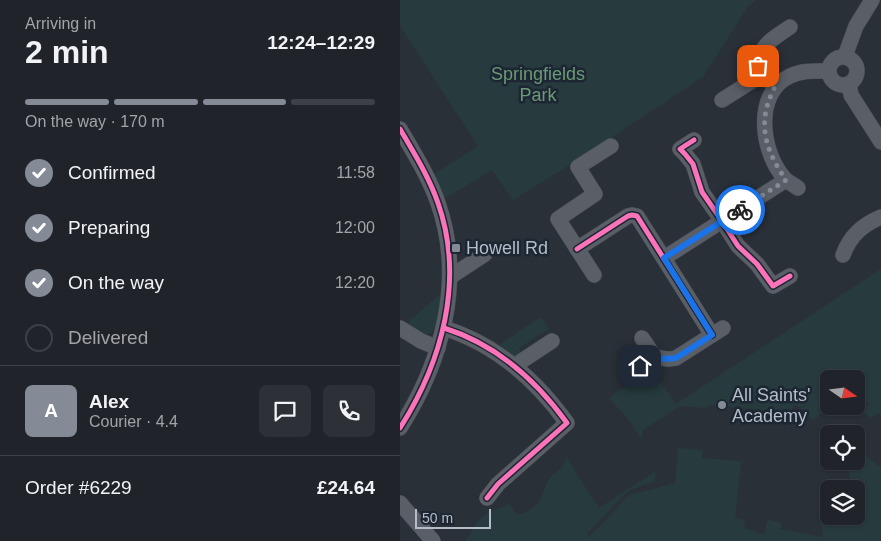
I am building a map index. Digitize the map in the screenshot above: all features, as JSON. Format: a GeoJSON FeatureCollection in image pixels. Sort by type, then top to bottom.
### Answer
{"type":"FeatureCollection","features":[{"type":"Feature","properties":{"kind":"street"},"geometry":{"type":"LineString","coordinates":[[845,56],[856,26],[872,0]]}},
{"type":"Feature","properties":{"kind":"street"},"geometry":{"type":"LineString","coordinates":[[776,85],[760,76],[758,66],[764,46],[790,27]]}},
{"type":"Feature","properties":{"kind":"street"},"geometry":{"type":"LineString","coordinates":[[845,56],[854,62],[856,77],[849,84],[842,85],[835,83],[830,78],[828,71],[833,60],[845,56]]}},
{"type":"Feature","properties":{"kind":"street"},"geometry":{"type":"LineString","coordinates":[[664,258],[722,221],[792,184],[776,166],[769,150],[764,125],[766,108],[776,85],[790,76],[806,71],[828,71]]}},
{"type":"Feature","properties":{"kind":"street"},"geometry":{"type":"LineString","coordinates":[[722,100],[760,76]]}},
{"type":"Feature","properties":{"kind":"street"},"geometry":{"type":"LineString","coordinates":[[849,84],[851,96],[881,142]]}},
{"type":"Feature","properties":{"kind":"street"},"geometry":{"type":"LineString","coordinates":[[400,129],[428,178],[438,203],[447,240],[450,277],[444,328],[438,348],[422,387],[400,428]]}},
{"type":"Feature","properties":{"kind":"street"},"geometry":{"type":"LineString","coordinates":[[694,140],[680,149],[693,164],[702,192],[738,246],[757,264],[772,292],[790,276]]}},
{"type":"Feature","properties":{"kind":"street"},"geometry":{"type":"LineString","coordinates":[[594,275],[558,219],[595,194],[578,167],[611,146]]}},
{"type":"Feature","properties":{"kind":"street"},"geometry":{"type":"LineString","coordinates":[[577,249],[628,216],[632,215],[639,218],[664,258],[718,332],[676,358],[663,359],[654,356],[642,338]]}},
{"type":"Feature","properties":{"kind":"street"},"geometry":{"type":"LineString","coordinates":[[843,255],[857,232],[881,217]]}},
{"type":"Feature","properties":{"kind":"street"},"geometry":{"type":"LineString","coordinates":[[450,277],[485,254]]}},
{"type":"Feature","properties":{"kind":"street"},"geometry":{"type":"LineString","coordinates":[[400,328],[438,348]]}},
{"type":"Feature","properties":{"kind":"street"},"geometry":{"type":"LineString","coordinates":[[444,328],[476,341],[514,366],[542,392],[567,423],[498,484],[487,498]]}},
{"type":"Feature","properties":{"kind":"street"},"geometry":{"type":"LineString","coordinates":[[514,366],[552,341]]}},
{"type":"Feature","properties":{"kind":"street"},"geometry":{"type":"LineString","coordinates":[[640,366],[654,356]]}},
{"type":"Feature","properties":{"kind":"street"},"geometry":{"type":"LineString","coordinates":[[400,503],[433,541]]}},
{"type":"Feature","properties":{"kind":"green space","name":"Springfields Park"},"geometry":{"type":"Polygon","coordinates":[[[400,0],[756,0],[747,8],[703,77],[562,170],[513,200],[492,170],[438,203],[428,178],[478,146],[400,26],[400,0]]]}},
{"type":"Feature","properties":{"kind":"green space"},"geometry":{"type":"Polygon","coordinates":[[[881,269],[881,415],[879,413],[871,418],[865,414],[865,409],[869,404],[865,401],[865,370],[820,370],[820,414],[814,421],[800,407],[794,405],[788,418],[774,411],[708,405],[707,408],[680,406],[643,430],[641,439],[629,420],[609,398],[651,368],[676,404],[881,269]]]}},
{"type":"Feature","properties":{"kind":"green space"},"geometry":{"type":"Polygon","coordinates":[[[441,293],[438,320],[432,332],[422,334],[405,325],[441,293]]]}},
{"type":"Feature","properties":{"kind":"green space"},"geometry":{"type":"Polygon","coordinates":[[[541,317],[549,329],[519,348],[522,354],[509,363],[491,350],[541,317]]]}},
{"type":"Feature","properties":{"kind":"green space"},"geometry":{"type":"Polygon","coordinates":[[[678,448],[703,450],[702,458],[741,461],[735,518],[745,520],[744,528],[764,534],[768,519],[782,523],[780,529],[823,537],[821,525],[865,525],[865,480],[850,480],[849,470],[865,470],[865,456],[881,467],[881,541],[465,541],[477,522],[487,513],[504,507],[509,503],[519,515],[536,506],[541,500],[548,480],[562,467],[566,457],[599,508],[656,471],[655,481],[628,491],[587,534],[589,537],[629,495],[675,483],[678,448]]]}},
{"type":"Feature","properties":{"kind":"cycle path"},"geometry":{"type":"LineString","coordinates":[[400,129],[426,174],[438,203],[446,232],[449,261],[449,291],[445,320],[438,348],[415,403],[400,428]]}},
{"type":"Feature","properties":{"kind":"cycle path"},"geometry":{"type":"LineString","coordinates":[[694,140],[680,149],[693,164],[702,192],[738,246],[757,264],[773,286],[790,276]]}},
{"type":"Feature","properties":{"kind":"cycle path"},"geometry":{"type":"LineString","coordinates":[[577,249],[628,216],[637,216],[712,335]]}},
{"type":"Feature","properties":{"kind":"cycle path"},"geometry":{"type":"LineString","coordinates":[[444,328],[480,344],[513,365],[542,392],[567,423],[498,484],[487,498]]}},
{"type":"Feature","properties":{"kind":"way so far"},"geometry":{"type":"LineString","coordinates":[[740,210],[786,180],[776,166],[769,150],[764,125],[766,108],[776,85],[760,76],[758,66]]}},
{"type":"Feature","properties":{"kind":"place","name":"Howell Rd"},"geometry":{"type":"Point","coordinates":[456,248]}},
{"type":"Feature","properties":{"kind":"place","name":"All Saints' Academy"},"geometry":{"type":"Point","coordinates":[722,405]}},
{"type":"Feature","properties":{"kind":"route"},"geometry":{"type":"LineString","coordinates":[[640,366],[654,356],[663,359],[676,358],[712,335],[664,258],[740,210]]}}]}
